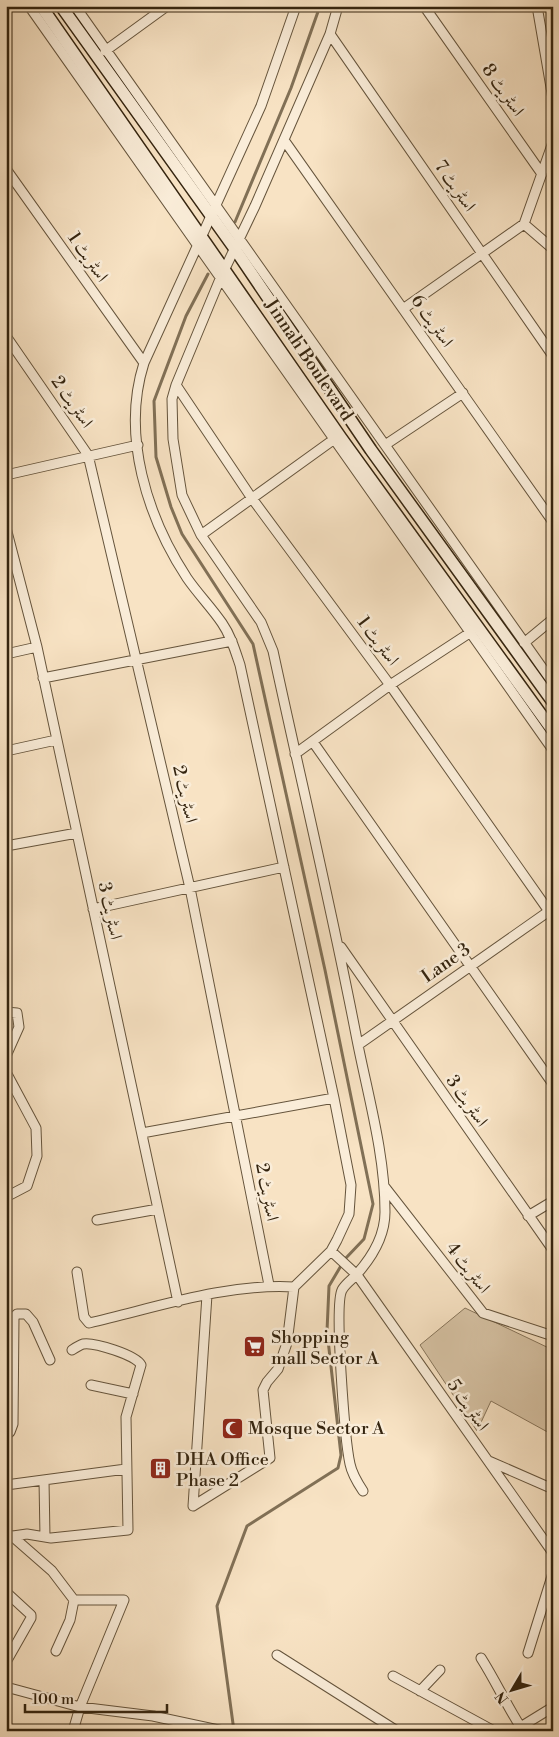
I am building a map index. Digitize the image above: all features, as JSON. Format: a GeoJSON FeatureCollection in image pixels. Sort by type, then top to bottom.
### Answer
{"type":"FeatureCollection","features":[{"type":"Feature","properties":{"kind":"street"},"geometry":{"type":"LineString","coordinates":[[29,6],[200,242]]}},
{"type":"Feature","properties":{"kind":"street","name":"Jinnah Boulevard"},"geometry":{"type":"LineString","coordinates":[[41,6],[200,242],[341,438],[399,525],[553,731]]}},
{"type":"Feature","properties":{"kind":"street","name":"Jinnah Boulevard"},"geometry":{"type":"LineString","coordinates":[[61,6],[237,244],[371,450],[553,702]]}},
{"type":"Feature","properties":{"kind":"street"},"geometry":{"type":"LineString","coordinates":[[75,6],[214,212]]}},
{"type":"Feature","properties":{"kind":"street"},"geometry":{"type":"LineString","coordinates":[[105,51],[167,6]]}},
{"type":"Feature","properties":{"kind":"street"},"geometry":{"type":"LineString","coordinates":[[208,1296],[192,1506],[270,1458],[263,1390],[266,1382],[278,1369],[288,1343],[294,1287],[333,1253],[345,1225],[351,1202],[351,1185],[334,1098],[284,867],[232,641],[223,624],[188,579],[164,538],[146,493],[138,445],[136,406],[139,378],[144,364],[261,106],[296,6]]}},
{"type":"Feature","properties":{"kind":"street"},"geometry":{"type":"LineString","coordinates":[[338,6],[330,34],[223,274],[176,385],[171,417],[178,478],[182,495],[201,535],[248,602],[269,638],[338,944],[376,1124],[385,1214],[381,1239],[356,1275],[342,1291],[339,1314],[343,1398],[350,1463],[355,1479],[363,1491]]}},
{"type":"Feature","properties":{"kind":"street","name":"اسٹریٹ 8"},"geometry":{"type":"LineString","coordinates":[[424,6],[542,174]]}},
{"type":"Feature","properties":{"kind":"street"},"geometry":{"type":"LineString","coordinates":[[537,6],[553,98]]}},
{"type":"Feature","properties":{"kind":"street","name":"اسٹریٹ 7"},"geometry":{"type":"LineString","coordinates":[[330,34],[553,356]]}},
{"type":"Feature","properties":{"kind":"street","name":"اسٹریٹ 6"},"geometry":{"type":"LineString","coordinates":[[284,140],[552,520]]}},
{"type":"Feature","properties":{"kind":"street"},"geometry":{"type":"LineString","coordinates":[[403,309],[524,224],[553,142]]}},
{"type":"Feature","properties":{"kind":"street","name":"اسٹریٹ 1"},"geometry":{"type":"LineString","coordinates":[[6,169],[144,364]]}},
{"type":"Feature","properties":{"kind":"street"},"geometry":{"type":"LineString","coordinates":[[524,224],[553,249]]}},
{"type":"Feature","properties":{"kind":"street"},"geometry":{"type":"LineString","coordinates":[[237,244],[386,446],[553,683]]}},
{"type":"Feature","properties":{"kind":"street"},"geometry":{"type":"LineString","coordinates":[[223,274],[333,440],[399,525],[553,750]]}},
{"type":"Feature","properties":{"kind":"street","name":"اسٹریٹ 2"},"geometry":{"type":"LineString","coordinates":[[6,336],[88,455],[190,888],[268,1285]]}},
{"type":"Feature","properties":{"kind":"street","name":"اسٹریٹ 1"},"geometry":{"type":"LineString","coordinates":[[176,385],[251,497],[390,685],[551,912]]}},
{"type":"Feature","properties":{"kind":"street"},"geometry":{"type":"LineString","coordinates":[[386,446],[462,393]]}},
{"type":"Feature","properties":{"kind":"street"},"geometry":{"type":"LineString","coordinates":[[201,535],[251,497],[333,440]]}},
{"type":"Feature","properties":{"kind":"street"},"geometry":{"type":"LineString","coordinates":[[6,475],[138,445]]}},
{"type":"Feature","properties":{"kind":"street"},"geometry":{"type":"LineString","coordinates":[[416,512],[427,505]]}},
{"type":"Feature","properties":{"kind":"street","name":"اسٹریٹ 3"},"geometry":{"type":"LineString","coordinates":[[6,528],[11,557],[37,647],[178,1302]]}},
{"type":"Feature","properties":{"kind":"street"},"geometry":{"type":"LineString","coordinates":[[524,643],[553,619]]}},
{"type":"Feature","properties":{"kind":"street"},"geometry":{"type":"LineString","coordinates":[[295,754],[390,685],[471,632]]}},
{"type":"Feature","properties":{"kind":"street"},"geometry":{"type":"LineString","coordinates":[[43,678],[232,641]]}},
{"type":"Feature","properties":{"kind":"street"},"geometry":{"type":"LineString","coordinates":[[6,654],[37,647]]}},
{"type":"Feature","properties":{"kind":"street"},"geometry":{"type":"LineString","coordinates":[[6,751],[56,740]]}},
{"type":"Feature","properties":{"kind":"street"},"geometry":{"type":"LineString","coordinates":[[313,742],[553,1084]]}},
{"type":"Feature","properties":{"kind":"street"},"geometry":{"type":"LineString","coordinates":[[6,846],[77,833]]}},
{"type":"Feature","properties":{"kind":"street"},"geometry":{"type":"LineString","coordinates":[[93,909],[284,867]]}},
{"type":"Feature","properties":{"kind":"street","name":"Lane 3"},"geometry":{"type":"LineString","coordinates":[[358,1045],[551,912]]}},
{"type":"Feature","properties":{"kind":"street","name":"اسٹریٹ 3"},"geometry":{"type":"LineString","coordinates":[[338,944],[553,1250]]}},
{"type":"Feature","properties":{"kind":"street"},"geometry":{"type":"LineString","coordinates":[[6,1012],[17,1013],[19,1027],[6,1056]]}},
{"type":"Feature","properties":{"kind":"street"},"geometry":{"type":"LineString","coordinates":[[6,1072],[36,1128],[37,1156],[26,1186],[6,1198]]}},
{"type":"Feature","properties":{"kind":"street"},"geometry":{"type":"LineString","coordinates":[[142,1133],[334,1098]]}},
{"type":"Feature","properties":{"kind":"street","name":"اسٹریٹ 4"},"geometry":{"type":"LineString","coordinates":[[383,1186],[483,1313],[553,1336]]}},
{"type":"Feature","properties":{"kind":"street"},"geometry":{"type":"LineString","coordinates":[[528,1216],[553,1201]]}},
{"type":"Feature","properties":{"kind":"street"},"geometry":{"type":"LineString","coordinates":[[97,1220],[158,1209]]}},
{"type":"Feature","properties":{"kind":"street","name":"اسٹریٹ 5"},"geometry":{"type":"LineString","coordinates":[[333,1253],[356,1275],[553,1553]]}},
{"type":"Feature","properties":{"kind":"street"},"geometry":{"type":"LineString","coordinates":[[77,1272],[84,1317],[89,1324],[178,1302],[268,1285],[294,1287]]}},
{"type":"Feature","properties":{"kind":"street"},"geometry":{"type":"LineString","coordinates":[[6,1435],[10,1432],[13,1424],[14,1317],[16,1314],[26,1314],[29,1316],[50,1360]]}},
{"type":"Feature","properties":{"kind":"street"},"geometry":{"type":"LineString","coordinates":[[9,1537],[27,1534],[51,1538],[128,1530],[126,1416],[141,1365],[137,1358],[129,1354],[84,1344],[72,1350]]}},
{"type":"Feature","properties":{"kind":"street"},"geometry":{"type":"LineString","coordinates":[[91,1385],[133,1394]]}},
{"type":"Feature","properties":{"kind":"street"},"geometry":{"type":"LineString","coordinates":[[488,1461],[553,1489]]}},
{"type":"Feature","properties":{"kind":"street"},"geometry":{"type":"LineString","coordinates":[[6,1485],[126,1469]]}},
{"type":"Feature","properties":{"kind":"street"},"geometry":{"type":"LineString","coordinates":[[44,1480],[46,1537]]}},
{"type":"Feature","properties":{"kind":"street"},"geometry":{"type":"LineString","coordinates":[[9,1537],[52,1571],[74,1600],[70,1620],[56,1651]]}},
{"type":"Feature","properties":{"kind":"street"},"geometry":{"type":"LineString","coordinates":[[528,1653],[553,1573]]}},
{"type":"Feature","properties":{"kind":"street"},"geometry":{"type":"LineString","coordinates":[[6,1592],[31,1615],[31,1618],[6,1662]]}},
{"type":"Feature","properties":{"kind":"street"},"geometry":{"type":"LineString","coordinates":[[73,1731],[80,1707],[124,1600],[74,1600]]}},
{"type":"Feature","properties":{"kind":"street"},"geometry":{"type":"LineString","coordinates":[[276,1655],[397,1731]]}},
{"type":"Feature","properties":{"kind":"street"},"geometry":{"type":"LineString","coordinates":[[481,1658],[492,1675],[517,1728],[553,1707]]}},
{"type":"Feature","properties":{"kind":"street"},"geometry":{"type":"LineString","coordinates":[[420,1691],[440,1670]]}},
{"type":"Feature","properties":{"kind":"street"},"geometry":{"type":"LineString","coordinates":[[393,1676],[494,1731]]}},
{"type":"Feature","properties":{"kind":"street"},"geometry":{"type":"LineString","coordinates":[[6,1687],[80,1707],[153,1716],[223,1731]]}},
{"type":"Feature","properties":{"kind":"shaded area"},"geometry":{"type":"Polygon","coordinates":[[[465,1308],[553,1350],[553,1435],[491,1401],[477,1431],[420,1345],[465,1308]]]}},
{"type":"Feature","properties":{"kind":"waterway"},"geometry":{"type":"LineString","coordinates":[[235,222],[291,88],[320,6]]}},
{"type":"Feature","properties":{"kind":"waterway"},"geometry":{"type":"LineString","coordinates":[[208,274],[186,316],[154,401],[156,457],[171,507],[182,534],[253,644],[325,970],[373,1204],[364,1239],[345,1259],[329,1286],[327,1331],[341,1455],[338,1468],[247,1526],[217,1606],[234,1731]]}},
{"type":"Feature","properties":{"kind":"place","name":"Shopping mall Sector A"},"geometry":{"type":"Point","coordinates":[255,1347]}},
{"type":"Feature","properties":{"kind":"place","name":"Mosque Sector A"},"geometry":{"type":"Point","coordinates":[232,1428]}},
{"type":"Feature","properties":{"kind":"place","name":"DHA Office Phase 2"},"geometry":{"type":"Point","coordinates":[160,1469]}}]}
